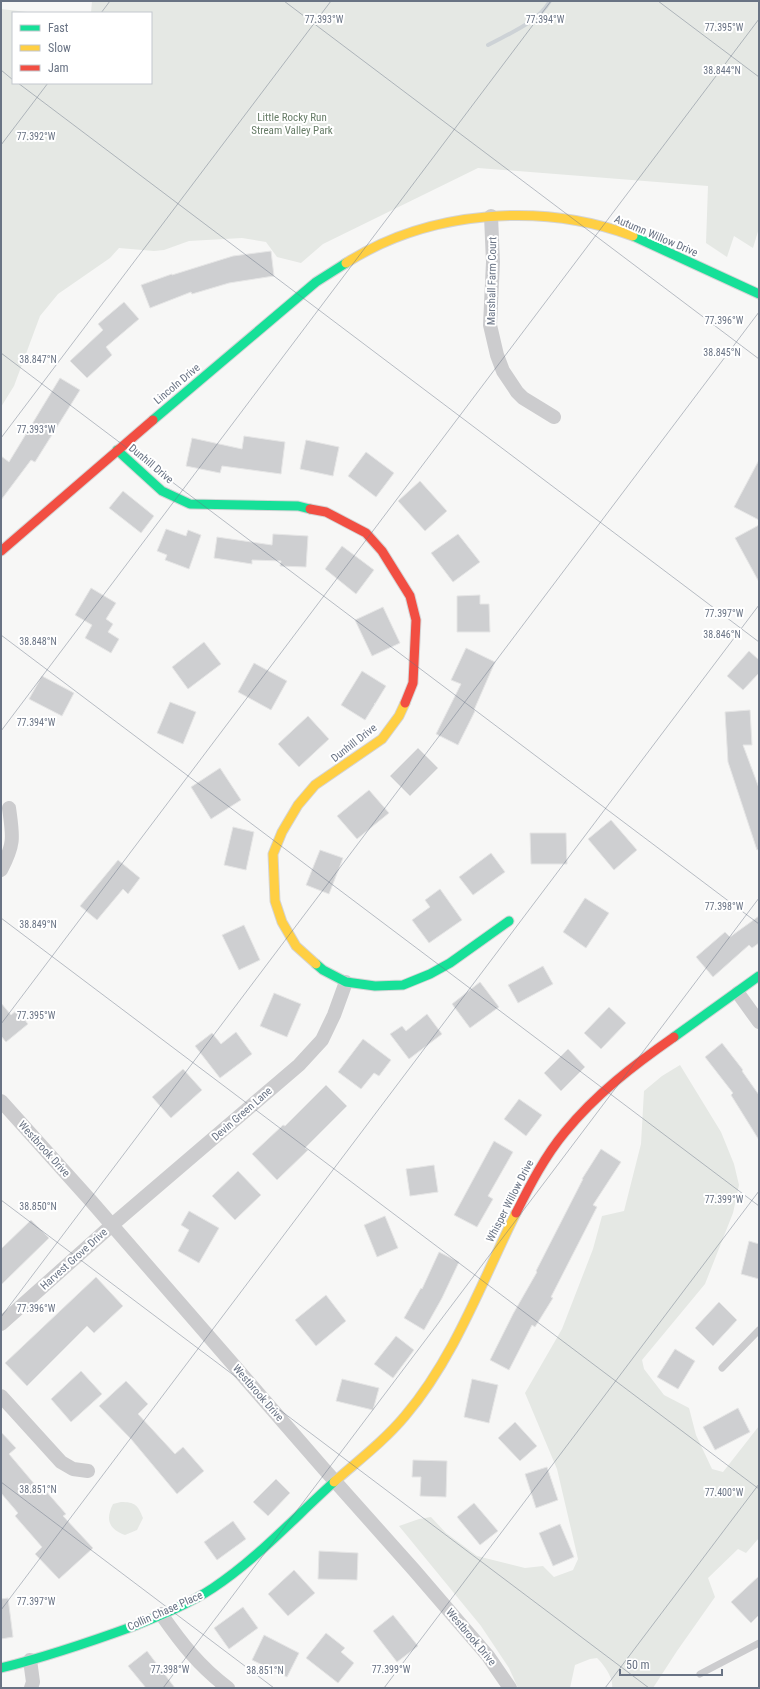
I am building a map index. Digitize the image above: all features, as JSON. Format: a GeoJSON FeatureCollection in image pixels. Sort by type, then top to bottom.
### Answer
{"type":"FeatureCollection","features":[{"type":"Feature","properties":{"kind":"street","name":"Autumn Willow Drive"},"geometry":{"type":"LineString","coordinates":[[376,246],[436,224],[491,216],[565,218],[595,224],[624,233],[655,246],[707,272],[759,294]]}},
{"type":"Feature","properties":{"kind":"street","name":"Marshall Farm Court"},"geometry":{"type":"LineString","coordinates":[[491,216],[493,262],[490,325],[497,356],[507,377],[517,392],[523,398],[554,416]]}},
{"type":"Feature","properties":{"kind":"street","name":"Lincoln Drive"},"geometry":{"type":"LineString","coordinates":[[1,551],[117,450],[316,282],[346,262],[376,246]]}},
{"type":"Feature","properties":{"kind":"street","name":"Dunhill Drive"},"geometry":{"type":"LineString","coordinates":[[117,450],[162,491],[190,504],[298,506],[326,512],[345,521],[366,533],[382,551],[410,596],[416,620],[413,683],[399,716],[382,739],[315,785],[298,804],[285,827],[273,854],[275,901],[282,922],[296,946],[323,970],[346,982],[375,986],[403,985],[430,974],[450,963],[509,921]]}},
{"type":"Feature","properties":{"kind":"street"},"geometry":{"type":"LineString","coordinates":[[1,870],[10,853],[13,836],[9,808]]}},
{"type":"Feature","properties":{"kind":"street","name":"Whisper Willow Drive"},"geometry":{"type":"LineString","coordinates":[[335,1481],[379,1444],[400,1422],[429,1385],[465,1319],[529,1186],[565,1131],[594,1098],[623,1072],[759,976]]}},
{"type":"Feature","properties":{"kind":"street","name":"Devin Green Lane"},"geometry":{"type":"LineString","coordinates":[[112,1225],[299,1065],[322,1040],[334,1015],[346,982]]}},
{"type":"Feature","properties":{"kind":"street"},"geometry":{"type":"LineString","coordinates":[[738,992],[759,1022]]}},
{"type":"Feature","properties":{"kind":"street","name":"Westbrook Drive"},"geometry":{"type":"LineString","coordinates":[[1,1101],[112,1225],[488,1656],[510,1688]]}},
{"type":"Feature","properties":{"kind":"street","name":"Harvest Grove Drive"},"geometry":{"type":"LineString","coordinates":[[1,1324],[112,1225]]}},
{"type":"Feature","properties":{"kind":"street"},"geometry":{"type":"LineString","coordinates":[[1,1396],[61,1462],[73,1468],[88,1471]]}},
{"type":"Feature","properties":{"kind":"street","name":"Collin Chase Place"},"geometry":{"type":"LineString","coordinates":[[1,1668],[98,1639],[161,1614],[214,1589],[242,1566],[335,1481]]}},
{"type":"Feature","properties":{"kind":"street"},"geometry":{"type":"LineString","coordinates":[[161,1614],[184,1648],[202,1667],[228,1688]]}},
{"type":"Feature","properties":{"kind":"street"},"geometry":{"type":"LineString","coordinates":[[30,1660],[33,1682],[32,1688]]}},
{"type":"Feature","properties":{"kind":"lane"},"geometry":{"type":"LineString","coordinates":[[722,1368],[759,1330]]}},
{"type":"Feature","properties":{"kind":"lane"},"geometry":{"type":"LineString","coordinates":[[700,1674],[759,1643]]}},
{"type":"Feature","properties":{"kind":"green space","name":"Little Rocky Run Stream Valley Park"},"geometry":{"type":"Polygon","coordinates":[[[92,1],[759,1],[759,228],[753,248],[734,236],[727,257],[706,243],[708,186],[478,168],[323,244],[301,263],[277,257],[266,242],[242,238],[189,241],[164,250],[154,251],[119,248],[110,258],[58,294],[40,316],[14,386],[1,407],[1,9],[27,12],[12,12],[12,84],[152,84],[152,12],[91,12],[92,1]]]}},
{"type":"Feature","properties":{"kind":"green space"},"geometry":{"type":"Polygon","coordinates":[[[680,1065],[721,1132],[734,1164],[739,1185],[733,1213],[705,1284],[642,1360],[644,1369],[664,1395],[689,1408],[696,1435],[712,1469],[723,1472],[759,1426],[759,1538],[746,1553],[738,1549],[708,1578],[715,1597],[653,1688],[612,1688],[610,1676],[597,1658],[575,1665],[570,1688],[518,1688],[509,1668],[481,1626],[399,1526],[419,1519],[431,1517],[446,1533],[477,1556],[525,1568],[543,1566],[554,1577],[573,1570],[578,1559],[557,1469],[525,1393],[562,1329],[593,1249],[602,1216],[624,1211],[641,1144],[644,1091],[662,1076],[680,1065]]]}},
{"type":"Feature","properties":{"kind":"green space"},"geometry":{"type":"Polygon","coordinates":[[[121,1502],[130,1503],[138,1507],[143,1518],[137,1530],[125,1535],[112,1527],[109,1519],[113,1504],[121,1502]]]}},
{"type":"Feature","properties":{"kind":"building"},"geometry":{"type":"Polygon","coordinates":[[[271,251],[274,276],[229,283],[192,294],[191,292],[150,308],[141,285],[233,256],[271,251]]]}},
{"type":"Feature","properties":{"kind":"building"},"geometry":{"type":"Polygon","coordinates":[[[124,302],[139,319],[106,347],[112,355],[87,378],[70,361],[103,330],[98,324],[124,302]]]}},
{"type":"Feature","properties":{"kind":"building"},"geometry":{"type":"Polygon","coordinates":[[[60,378],[80,390],[35,462],[31,460],[1,500],[1,456],[9,462],[60,378]]]}},
{"type":"Feature","properties":{"kind":"building"},"geometry":{"type":"Polygon","coordinates":[[[244,436],[285,442],[281,474],[222,466],[220,473],[186,466],[192,438],[242,449],[244,436]]]}},
{"type":"Feature","properties":{"kind":"building"},"geometry":{"type":"Polygon","coordinates":[[[306,440],[339,447],[333,476],[300,469],[306,440]]]}},
{"type":"Feature","properties":{"kind":"building"},"geometry":{"type":"Polygon","coordinates":[[[366,452],[394,473],[376,497],[348,476],[366,452]]]}},
{"type":"Feature","properties":{"kind":"building"},"geometry":{"type":"Polygon","coordinates":[[[759,460],[759,520],[734,507],[759,460]]]}},
{"type":"Feature","properties":{"kind":"building"},"geometry":{"type":"Polygon","coordinates":[[[420,481],[447,511],[425,531],[398,501],[420,481]]]}},
{"type":"Feature","properties":{"kind":"building"},"geometry":{"type":"Polygon","coordinates":[[[123,491],[154,516],[141,533],[109,508],[123,491]]]}},
{"type":"Feature","properties":{"kind":"building"},"geometry":{"type":"Polygon","coordinates":[[[759,525],[759,582],[735,538],[759,525]]]}},
{"type":"Feature","properties":{"kind":"building"},"geometry":{"type":"Polygon","coordinates":[[[166,529],[186,536],[188,530],[201,535],[189,569],[165,560],[167,555],[157,551],[166,529]]]}},
{"type":"Feature","properties":{"kind":"building"},"geometry":{"type":"Polygon","coordinates":[[[273,534],[308,536],[306,567],[280,566],[281,561],[252,560],[252,564],[214,558],[217,537],[272,545],[273,534]]]}},
{"type":"Feature","properties":{"kind":"building"},"geometry":{"type":"Polygon","coordinates":[[[458,534],[480,562],[453,582],[431,553],[458,534]]]}},
{"type":"Feature","properties":{"kind":"building"},"geometry":{"type":"Polygon","coordinates":[[[342,546],[374,570],[356,594],[325,569],[342,546]]]}},
{"type":"Feature","properties":{"kind":"building"},"geometry":{"type":"Polygon","coordinates":[[[91,588],[116,603],[106,619],[113,624],[108,632],[119,639],[111,653],[85,638],[92,625],[75,615],[91,588]]]}},
{"type":"Feature","properties":{"kind":"building"},"geometry":{"type":"Polygon","coordinates":[[[480,595],[480,604],[489,604],[490,632],[457,632],[457,596],[480,595]]]}},
{"type":"Feature","properties":{"kind":"building"},"geometry":{"type":"Polygon","coordinates":[[[383,607],[400,643],[372,656],[355,620],[383,607]]]}},
{"type":"Feature","properties":{"kind":"building"},"geometry":{"type":"Polygon","coordinates":[[[204,642],[221,664],[188,689],[172,667],[204,642]]]}},
{"type":"Feature","properties":{"kind":"building"},"geometry":{"type":"Polygon","coordinates":[[[466,648],[495,662],[474,710],[475,711],[458,745],[436,734],[461,684],[451,680],[466,648]]]}},
{"type":"Feature","properties":{"kind":"building"},"geometry":{"type":"Polygon","coordinates":[[[749,651],[759,660],[759,673],[743,690],[727,676],[749,651]]]}},
{"type":"Feature","properties":{"kind":"building"},"geometry":{"type":"Polygon","coordinates":[[[254,663],[287,681],[271,710],[238,692],[254,663]]]}},
{"type":"Feature","properties":{"kind":"building"},"geometry":{"type":"Polygon","coordinates":[[[362,671],[386,686],[365,720],[341,705],[362,671]]]}},
{"type":"Feature","properties":{"kind":"building"},"geometry":{"type":"Polygon","coordinates":[[[42,676],[74,693],[62,716],[29,699],[42,676]]]}},
{"type":"Feature","properties":{"kind":"building"},"geometry":{"type":"Polygon","coordinates":[[[170,702],[196,712],[183,744],[157,733],[170,702]]]}},
{"type":"Feature","properties":{"kind":"building"},"geometry":{"type":"Polygon","coordinates":[[[750,710],[752,745],[743,745],[759,788],[759,849],[757,850],[728,762],[725,712],[750,710]]]}},
{"type":"Feature","properties":{"kind":"building"},"geometry":{"type":"Polygon","coordinates":[[[308,716],[329,739],[299,767],[278,744],[308,716]]]}},
{"type":"Feature","properties":{"kind":"building"},"geometry":{"type":"Polygon","coordinates":[[[418,748],[438,768],[410,796],[390,776],[418,748]]]}},
{"type":"Feature","properties":{"kind":"building"},"geometry":{"type":"Polygon","coordinates":[[[220,768],[241,800],[211,819],[191,787],[220,768]]]}},
{"type":"Feature","properties":{"kind":"building"},"geometry":{"type":"Polygon","coordinates":[[[369,790],[389,813],[357,839],[337,816],[369,790]]]}},
{"type":"Feature","properties":{"kind":"building"},"geometry":{"type":"Polygon","coordinates":[[[611,820],[637,850],[614,870],[588,839],[611,820]]]}},
{"type":"Feature","properties":{"kind":"building"},"geometry":{"type":"Polygon","coordinates":[[[233,827],[254,832],[246,870],[224,865],[233,827]]]}},
{"type":"Feature","properties":{"kind":"building"},"geometry":{"type":"Polygon","coordinates":[[[530,833],[566,833],[567,864],[531,864],[530,833]]]}},
{"type":"Feature","properties":{"kind":"building"},"geometry":{"type":"Polygon","coordinates":[[[320,850],[343,858],[329,894],[306,885],[320,850]]]}},
{"type":"Feature","properties":{"kind":"building"},"geometry":{"type":"Polygon","coordinates":[[[491,853],[505,872],[473,895],[459,877],[491,853]]]}},
{"type":"Feature","properties":{"kind":"building"},"geometry":{"type":"Polygon","coordinates":[[[118,860],[140,878],[128,894],[123,889],[97,920],[80,906],[118,860]]]}},
{"type":"Feature","properties":{"kind":"building"},"geometry":{"type":"Polygon","coordinates":[[[440,889],[462,920],[429,943],[412,920],[430,907],[425,900],[440,889]]]}},
{"type":"Feature","properties":{"kind":"building"},"geometry":{"type":"Polygon","coordinates":[[[585,898],[609,913],[586,948],[563,932],[585,898]]]}},
{"type":"Feature","properties":{"kind":"building"},"geometry":{"type":"Polygon","coordinates":[[[759,916],[759,943],[752,948],[749,945],[713,977],[696,957],[725,932],[730,937],[759,916]]]}},
{"type":"Feature","properties":{"kind":"building"},"geometry":{"type":"Polygon","coordinates":[[[244,925],[260,960],[239,970],[222,935],[244,925]]]}},
{"type":"Feature","properties":{"kind":"building"},"geometry":{"type":"Polygon","coordinates":[[[543,966],[553,984],[518,1003],[508,985],[543,966]]]}},
{"type":"Feature","properties":{"kind":"building"},"geometry":{"type":"Polygon","coordinates":[[[480,982],[499,1007],[470,1028],[452,1004],[480,982]]]}},
{"type":"Feature","properties":{"kind":"building"},"geometry":{"type":"Polygon","coordinates":[[[274,993],[301,1004],[287,1037],[260,1026],[274,993]]]}},
{"type":"Feature","properties":{"kind":"building"},"geometry":{"type":"Polygon","coordinates":[[[1,1003],[11,1015],[17,1010],[28,1024],[6,1042],[1,1036],[1,1003]]]}},
{"type":"Feature","properties":{"kind":"building"},"geometry":{"type":"Polygon","coordinates":[[[609,1007],[626,1023],[601,1049],[584,1033],[609,1007]]]}},
{"type":"Feature","properties":{"kind":"building"},"geometry":{"type":"Polygon","coordinates":[[[427,1014],[442,1034],[409,1059],[390,1034],[402,1026],[406,1031],[427,1014]]]}},
{"type":"Feature","properties":{"kind":"building"},"geometry":{"type":"Polygon","coordinates":[[[236,1032],[252,1054],[220,1078],[195,1046],[212,1033],[221,1044],[236,1032]]]}},
{"type":"Feature","properties":{"kind":"building"},"geometry":{"type":"Polygon","coordinates":[[[363,1039],[391,1060],[379,1076],[374,1073],[361,1089],[338,1072],[363,1039]]]}},
{"type":"Feature","properties":{"kind":"building"},"geometry":{"type":"Polygon","coordinates":[[[722,1043],[743,1070],[742,1071],[759,1095],[759,1140],[731,1095],[733,1093],[705,1057],[722,1043]]]}},
{"type":"Feature","properties":{"kind":"building"},"geometry":{"type":"Polygon","coordinates":[[[568,1049],[585,1067],[561,1091],[544,1073],[568,1049]]]}},
{"type":"Feature","properties":{"kind":"building"},"geometry":{"type":"Polygon","coordinates":[[[183,1069],[202,1090],[171,1118],[152,1097],[183,1069]]]}},
{"type":"Feature","properties":{"kind":"building"},"geometry":{"type":"Polygon","coordinates":[[[326,1085],[347,1106],[305,1148],[308,1150],[277,1180],[252,1154],[283,1125],[285,1126],[326,1085]]]}},
{"type":"Feature","properties":{"kind":"building"},"geometry":{"type":"Polygon","coordinates":[[[519,1099],[542,1115],[526,1136],[504,1119],[519,1099]]]}},
{"type":"Feature","properties":{"kind":"building"},"geometry":{"type":"Polygon","coordinates":[[[494,1141],[513,1152],[488,1196],[493,1199],[477,1227],[454,1215],[494,1141]]]}},
{"type":"Feature","properties":{"kind":"building"},"geometry":{"type":"Polygon","coordinates":[[[601,1149],[621,1162],[593,1205],[597,1207],[551,1297],[553,1298],[535,1327],[532,1325],[509,1370],[490,1360],[513,1314],[537,1272],[536,1271],[582,1179],[601,1149]]]}},
{"type":"Feature","properties":{"kind":"building"},"geometry":{"type":"Polygon","coordinates":[[[434,1165],[438,1192],[410,1196],[406,1169],[434,1165]]]}},
{"type":"Feature","properties":{"kind":"building"},"geometry":{"type":"Polygon","coordinates":[[[238,1171],[261,1195],[235,1220],[212,1196],[238,1171]]]}},
{"type":"Feature","properties":{"kind":"building"},"geometry":{"type":"Polygon","coordinates":[[[189,1211],[219,1228],[199,1263],[178,1251],[189,1230],[181,1225],[189,1211]]]}},
{"type":"Feature","properties":{"kind":"building"},"geometry":{"type":"Polygon","coordinates":[[[385,1216],[398,1248],[377,1257],[364,1225],[385,1216]]]}},
{"type":"Feature","properties":{"kind":"building"},"geometry":{"type":"Polygon","coordinates":[[[31,1220],[49,1238],[1,1285],[1,1249],[31,1220]]]}},
{"type":"Feature","properties":{"kind":"building"},"geometry":{"type":"Polygon","coordinates":[[[749,1241],[759,1244],[759,1279],[741,1274],[749,1241]]]}},
{"type":"Feature","properties":{"kind":"building"},"geometry":{"type":"Polygon","coordinates":[[[439,1252],[459,1262],[442,1298],[424,1330],[404,1318],[421,1288],[422,1289],[439,1252]]]}},
{"type":"Feature","properties":{"kind":"building"},"geometry":{"type":"Polygon","coordinates":[[[96,1277],[123,1306],[94,1333],[87,1326],[27,1386],[5,1363],[96,1277]]]}},
{"type":"Feature","properties":{"kind":"building"},"geometry":{"type":"Polygon","coordinates":[[[326,1295],[346,1321],[316,1346],[295,1320],[326,1295]]]}},
{"type":"Feature","properties":{"kind":"building"},"geometry":{"type":"Polygon","coordinates":[[[719,1302],[737,1320],[713,1346],[695,1328],[719,1302]]]}},
{"type":"Feature","properties":{"kind":"building"},"geometry":{"type":"Polygon","coordinates":[[[396,1336],[414,1350],[393,1378],[374,1364],[396,1336]]]}},
{"type":"Feature","properties":{"kind":"building"},"geometry":{"type":"Polygon","coordinates":[[[675,1349],[695,1361],[678,1389],[657,1377],[675,1349]]]}},
{"type":"Feature","properties":{"kind":"building"},"geometry":{"type":"Polygon","coordinates":[[[81,1371],[102,1394],[71,1422],[51,1399],[81,1371]]]}},
{"type":"Feature","properties":{"kind":"building"},"geometry":{"type":"Polygon","coordinates":[[[342,1379],[379,1388],[373,1410],[336,1401],[342,1379]]]}},
{"type":"Feature","properties":{"kind":"building"},"geometry":{"type":"Polygon","coordinates":[[[472,1379],[498,1385],[489,1423],[464,1417],[472,1379]]]}},
{"type":"Feature","properties":{"kind":"building"},"geometry":{"type":"Polygon","coordinates":[[[126,1381],[148,1404],[138,1414],[175,1454],[183,1447],[204,1471],[177,1494],[131,1439],[99,1406],[126,1381]]]}},
{"type":"Feature","properties":{"kind":"building"},"geometry":{"type":"Polygon","coordinates":[[[738,1408],[750,1432],[715,1450],[703,1427],[738,1408]]]}},
{"type":"Feature","properties":{"kind":"building"},"geometry":{"type":"Polygon","coordinates":[[[515,1422],[537,1446],[520,1461],[498,1438],[515,1422]]]}},
{"type":"Feature","properties":{"kind":"building"},"geometry":{"type":"Polygon","coordinates":[[[1,1432],[16,1448],[9,1454],[42,1493],[45,1490],[66,1514],[63,1516],[93,1548],[59,1579],[35,1554],[42,1547],[15,1516],[18,1513],[1,1493],[1,1432]]]}},
{"type":"Feature","properties":{"kind":"building"},"geometry":{"type":"Polygon","coordinates":[[[413,1460],[447,1461],[446,1497],[420,1496],[421,1477],[412,1477],[413,1460]]]}},
{"type":"Feature","properties":{"kind":"building"},"geometry":{"type":"Polygon","coordinates":[[[547,1467],[558,1500],[536,1508],[525,1474],[547,1467]]]}},
{"type":"Feature","properties":{"kind":"building"},"geometry":{"type":"Polygon","coordinates":[[[276,1479],[290,1493],[268,1516],[253,1502],[276,1479]]]}},
{"type":"Feature","properties":{"kind":"building"},"geometry":{"type":"Polygon","coordinates":[[[474,1503],[498,1531],[480,1545],[457,1517],[474,1503]]]}},
{"type":"Feature","properties":{"kind":"building"},"geometry":{"type":"Polygon","coordinates":[[[233,1521],[246,1539],[217,1560],[204,1542],[233,1521]]]}},
{"type":"Feature","properties":{"kind":"building"},"geometry":{"type":"Polygon","coordinates":[[[560,1524],[574,1557],[553,1566],[539,1533],[560,1524]]]}},
{"type":"Feature","properties":{"kind":"building"},"geometry":{"type":"Polygon","coordinates":[[[319,1551],[358,1553],[357,1580],[318,1579],[319,1551]]]}},
{"type":"Feature","properties":{"kind":"building"},"geometry":{"type":"Polygon","coordinates":[[[294,1570],[315,1593],[288,1616],[268,1594],[294,1570]]]}},
{"type":"Feature","properties":{"kind":"building"},"geometry":{"type":"Polygon","coordinates":[[[759,1576],[759,1615],[751,1623],[731,1602],[759,1576]]]}},
{"type":"Feature","properties":{"kind":"building"},"geometry":{"type":"Polygon","coordinates":[[[8,1598],[13,1637],[1,1639],[1,1599],[8,1598]]]}},
{"type":"Feature","properties":{"kind":"building"},"geometry":{"type":"Polygon","coordinates":[[[243,1607],[258,1628],[229,1649],[214,1628],[243,1607]]]}},
{"type":"Feature","properties":{"kind":"building"},"geometry":{"type":"Polygon","coordinates":[[[393,1615],[418,1646],[397,1662],[373,1631],[393,1615]]]}},
{"type":"Feature","properties":{"kind":"building"},"geometry":{"type":"Polygon","coordinates":[[[326,1633],[345,1648],[341,1652],[354,1663],[338,1683],[306,1658],[326,1633]]]}},
{"type":"Feature","properties":{"kind":"building"},"geometry":{"type":"Polygon","coordinates":[[[264,1635],[299,1653],[287,1677],[252,1660],[264,1635]]]}},
{"type":"Feature","properties":{"kind":"building"},"geometry":{"type":"Polygon","coordinates":[[[147,1651],[175,1688],[146,1688],[128,1666],[147,1651]]]}},
{"type":"Feature","properties":{"kind":"waterway"},"geometry":{"type":"LineString","coordinates":[[488,45],[522,27],[545,9],[550,1]]}},
{"type":"Feature","properties":{"kind":"traffic: fast"},"geometry":{"type":"LineString","coordinates":[[633,236],[759,294]]}},
{"type":"Feature","properties":{"kind":"traffic: fast"},"geometry":{"type":"LineString","coordinates":[[153,420],[316,282],[346,263]]}},
{"type":"Feature","properties":{"kind":"traffic: fast"},"geometry":{"type":"LineString","coordinates":[[117,450],[162,491],[190,504],[298,506],[310,509]]}},
{"type":"Feature","properties":{"kind":"traffic: fast"},"geometry":{"type":"LineString","coordinates":[[316,964],[323,970],[346,982],[375,986],[403,985],[430,974],[450,963],[509,921]]}},
{"type":"Feature","properties":{"kind":"traffic: fast"},"geometry":{"type":"LineString","coordinates":[[674,1037],[759,976]]}},
{"type":"Feature","properties":{"kind":"traffic: fast"},"geometry":{"type":"LineString","coordinates":[[1,1668],[51,1654],[134,1626],[194,1599],[213,1588],[245,1564],[334,1482]]}},
{"type":"Feature","properties":{"kind":"traffic: slow"},"geometry":{"type":"LineString","coordinates":[[346,263],[378,245],[413,232],[449,222],[486,217],[524,216],[561,218],[598,225],[633,236]]}},
{"type":"Feature","properties":{"kind":"traffic: slow"},"geometry":{"type":"LineString","coordinates":[[316,964],[296,946],[282,922],[275,901],[273,854],[282,832],[298,805],[315,785],[382,739],[399,716],[405,703]]}},
{"type":"Feature","properties":{"kind":"traffic: slow"},"geometry":{"type":"LineString","coordinates":[[334,1482],[389,1434],[423,1393],[453,1344],[516,1213]]}},
{"type":"Feature","properties":{"kind":"traffic: jam"},"geometry":{"type":"LineString","coordinates":[[1,551],[153,420]]}},
{"type":"Feature","properties":{"kind":"traffic: jam"},"geometry":{"type":"LineString","coordinates":[[310,509],[326,512],[366,533],[382,551],[410,596],[416,620],[413,683],[405,703]]}},
{"type":"Feature","properties":{"kind":"traffic: jam"},"geometry":{"type":"LineString","coordinates":[[516,1213],[544,1161],[577,1118],[616,1081],[644,1058],[674,1037]]}}]}
